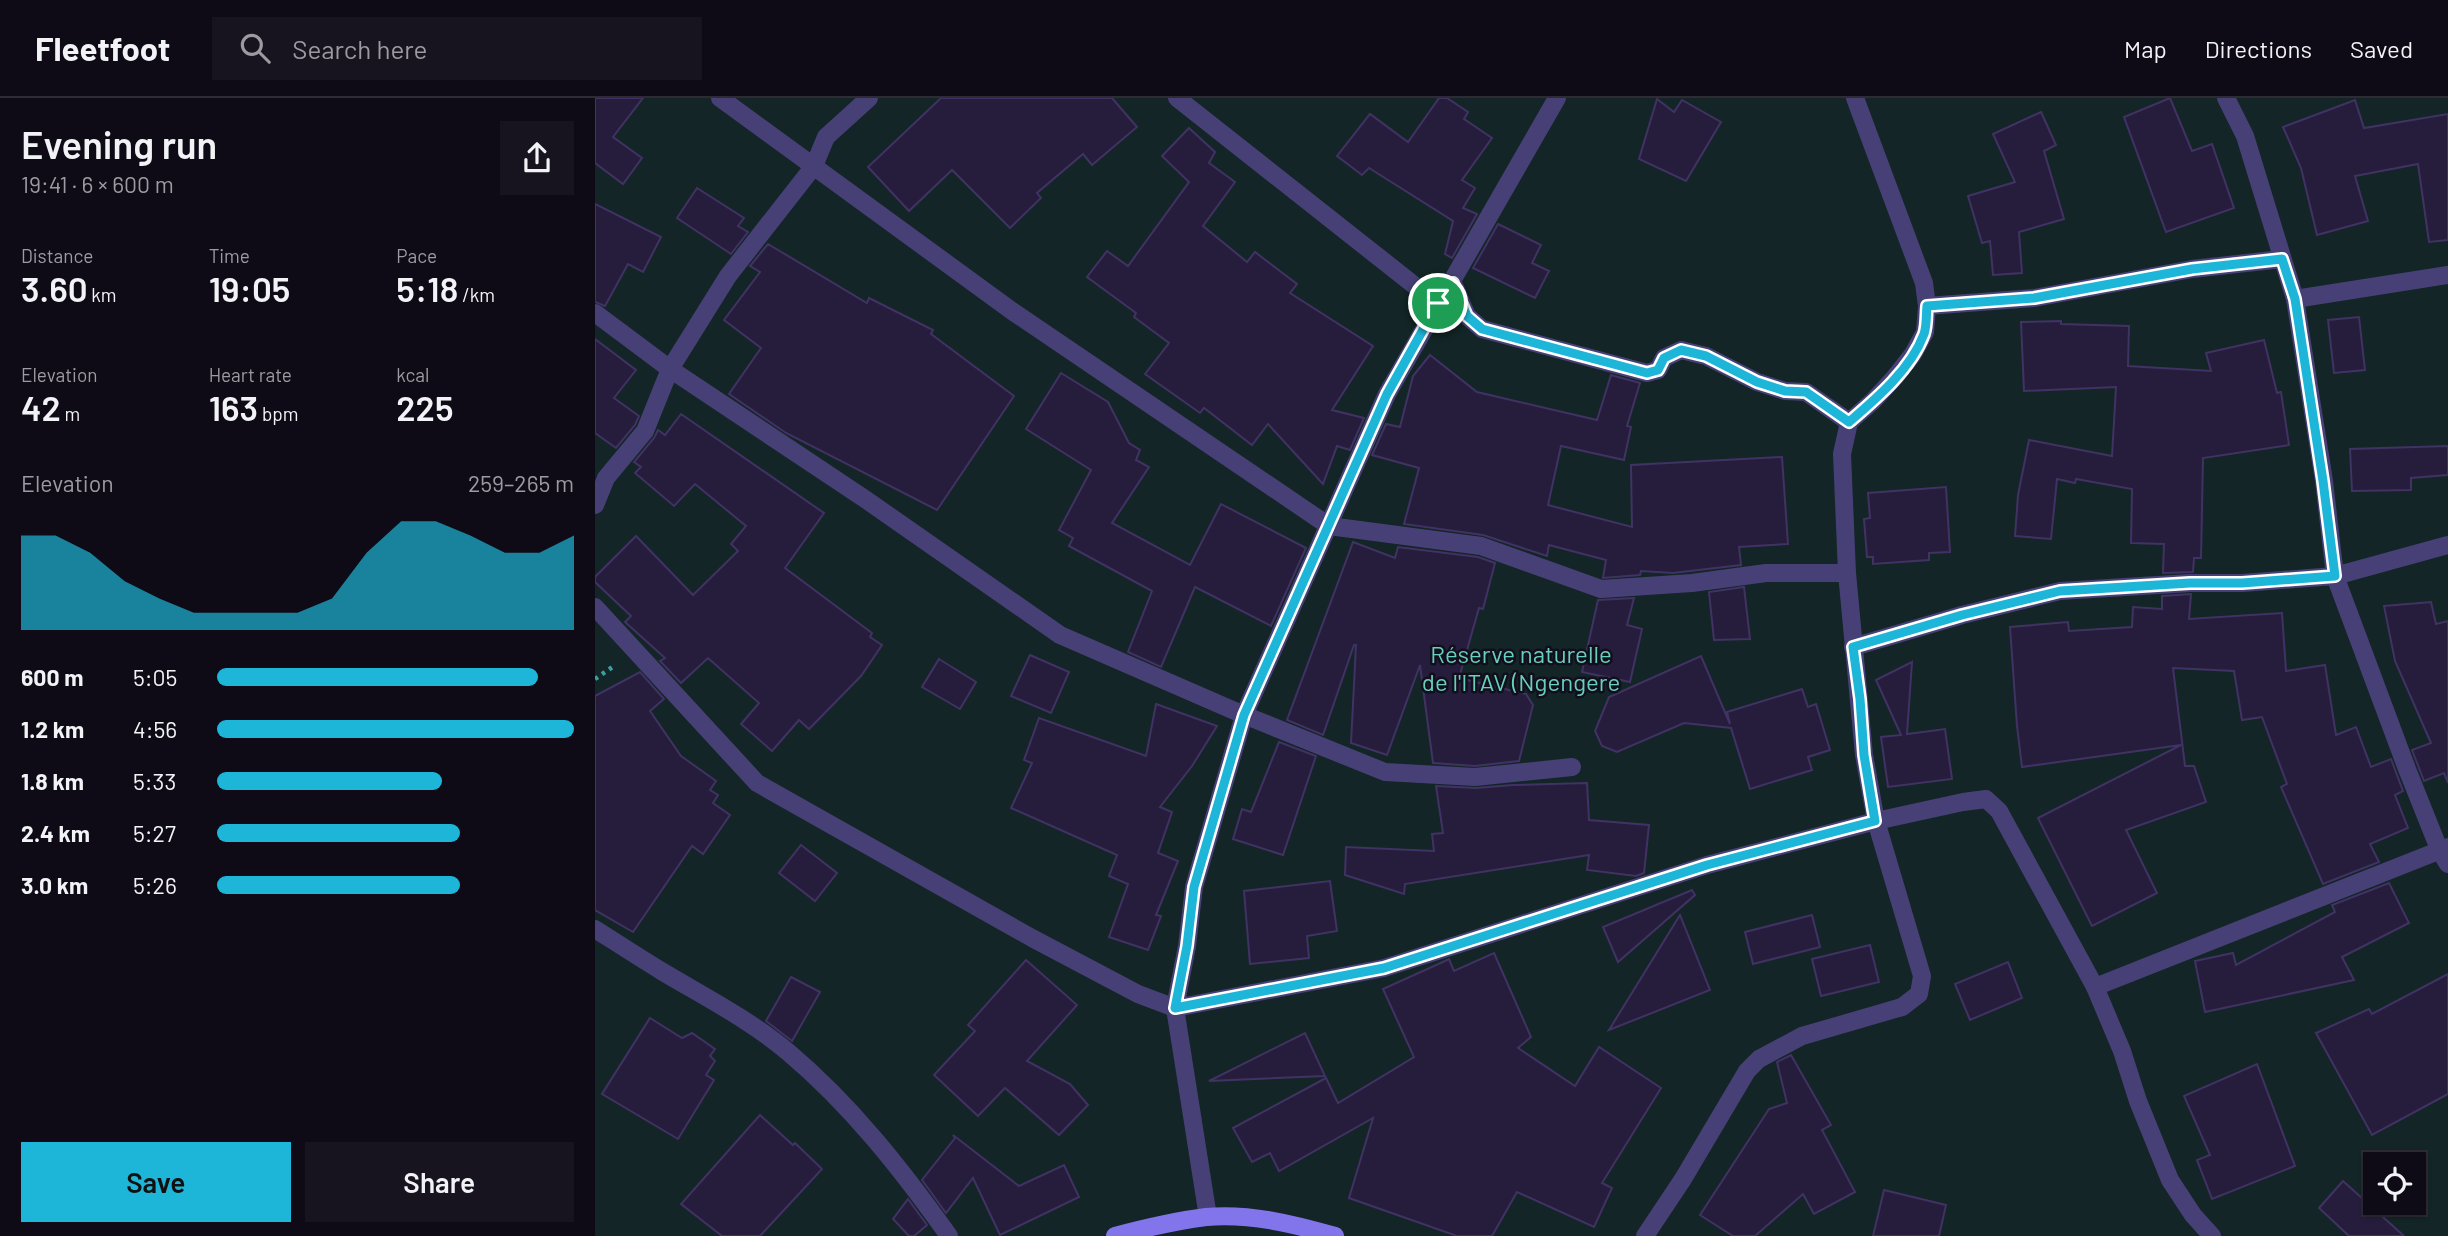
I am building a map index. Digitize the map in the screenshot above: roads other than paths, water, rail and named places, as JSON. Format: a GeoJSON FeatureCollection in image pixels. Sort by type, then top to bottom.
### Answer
{"type":"FeatureCollection","features":[{"type":"Feature","properties":{"kind":"street"},"geometry":{"type":"LineString","coordinates":[[720,98],[1012,311],[1329,526],[1481,546],[1601,589],[1692,583],[1766,573],[1847,573]]}},
{"type":"Feature","properties":{"kind":"street"},"geometry":{"type":"LineString","coordinates":[[595,505],[606,478],[645,431],[670,369],[728,276],[814,166],[826,137],[869,98]]}},
{"type":"Feature","properties":{"kind":"street"},"geometry":{"type":"LineString","coordinates":[[1177,98],[1438,303]]}},
{"type":"Feature","properties":{"kind":"street"},"geometry":{"type":"LineString","coordinates":[[1208,1217],[1175,1008],[1187,946],[1194,887],[1244,715],[1387,394],[1557,98]]}},
{"type":"Feature","properties":{"kind":"street"},"geometry":{"type":"LineString","coordinates":[[1645,1236],[1683,1179],[1747,1071],[1759,1059],[1802,1036],[1902,1007],[1919,994],[1923,976],[1875,821],[1864,755],[1847,573],[1842,454],[1849,422],[1873,401],[1913,354],[1925,332],[1927,306],[1924,283],[1855,98]]}},
{"type":"Feature","properties":{"kind":"street"},"geometry":{"type":"LineString","coordinates":[[2095,987],[2445,853],[2335,576],[2295,299],[2245,136],[2226,98]]}},
{"type":"Feature","properties":{"kind":"street"},"geometry":{"type":"LineString","coordinates":[[1927,306],[2034,298],[2192,269],[2282,259]]}},
{"type":"Feature","properties":{"kind":"street"},"geometry":{"type":"LineString","coordinates":[[2295,299],[2448,275]]}},
{"type":"Feature","properties":{"kind":"street"},"geometry":{"type":"LineString","coordinates":[[1453,283],[1467,316],[1482,329],[1647,373],[1658,370],[1664,358],[1681,350],[1706,356],[1757,382],[1785,391],[1806,392],[1849,422]]}},
{"type":"Feature","properties":{"kind":"street"},"geometry":{"type":"LineString","coordinates":[[595,313],[670,369],[865,499],[1060,635],[1244,715],[1385,772],[1475,777],[1572,767]]}},
{"type":"Feature","properties":{"kind":"street"},"geometry":{"type":"LineString","coordinates":[[1853,647],[1962,615],[2060,591],[2335,576],[2448,545]]}},
{"type":"Feature","properties":{"kind":"street"},"geometry":{"type":"LineString","coordinates":[[595,607],[757,783],[1032,938],[1138,994],[1175,1008],[1384,968],[1707,865],[1875,821],[1986,799],[1999,811],[2095,987],[2170,1180],[2193,1215],[2212,1236]]}},
{"type":"Feature","properties":{"kind":"street"},"geometry":{"type":"LineString","coordinates":[[595,929],[727,1009],[787,1052],[841,1102],[903,1171],[918,1196],[949,1236]]}},
{"type":"Feature","properties":{"kind":"street"},"geometry":{"type":"LineString","coordinates":[[1115,1236],[1151,1226],[1208,1217],[1263,1219],[1335,1236]]}},
{"type":"Feature","properties":{"kind":"park label","name":"Réserve naturelle de l'ITAV (Ngengere"},"geometry":{"type":"Point","coordinates":[1521,667]}}]}
